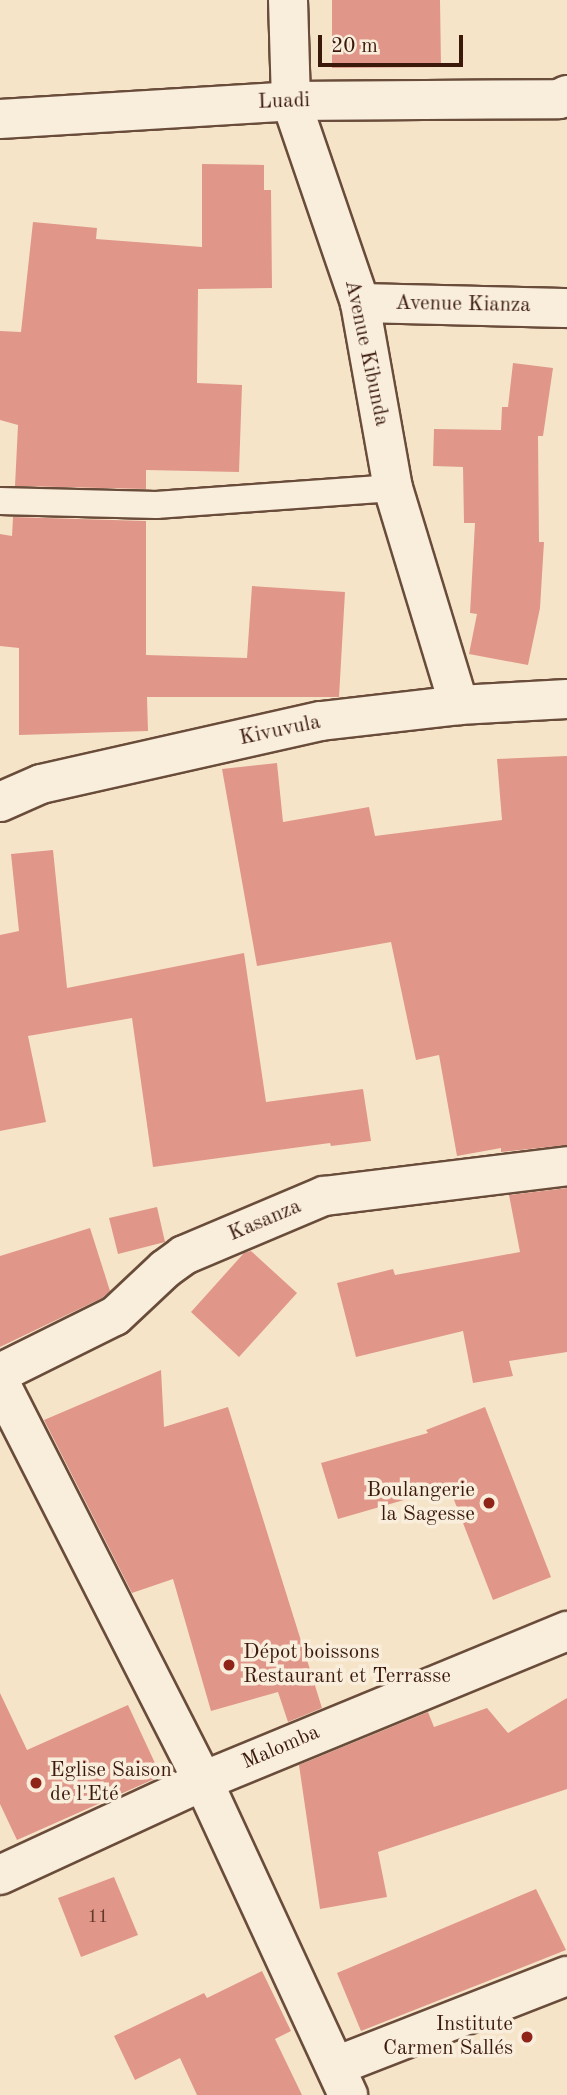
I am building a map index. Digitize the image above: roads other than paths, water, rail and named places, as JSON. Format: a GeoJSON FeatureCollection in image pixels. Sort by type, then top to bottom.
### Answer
{"type":"FeatureCollection","features":[{"type":"Feature","properties":{"kind":"street","name":"Avenue Kibunda"},"geometry":{"type":"LineString","coordinates":[[288,0],[291,101],[360,303],[393,488],[459,705]]}},
{"type":"Feature","properties":{"kind":"street","name":"Luadi"},"geometry":{"type":"LineString","coordinates":[[0,119],[291,101],[559,99],[567,95]]}},
{"type":"Feature","properties":{"kind":"street","name":"Avenue Kianza"},"geometry":{"type":"LineString","coordinates":[[360,303],[567,308]]}},
{"type":"Feature","properties":{"kind":"street","name":"Kivuvula"},"geometry":{"type":"LineString","coordinates":[[0,802],[41,784],[321,721],[459,705],[567,699]]}},
{"type":"Feature","properties":{"kind":"street","name":"Kasanza"},"geometry":{"type":"LineString","coordinates":[[0,1373],[115,1316],[141,1294],[164,1269],[184,1255],[324,1196],[567,1167]]}},
{"type":"Feature","properties":{"kind":"street"},"geometry":{"type":"LineString","coordinates":[[0,1383],[203,1781],[342,2081],[567,1976]]}},
{"type":"Feature","properties":{"kind":"street","name":"Malomba"},"geometry":{"type":"LineString","coordinates":[[0,1875],[203,1781],[567,1632]]}},
{"type":"Feature","properties":{"kind":"lane"},"geometry":{"type":"LineString","coordinates":[[0,501],[156,505],[393,488]]}},
{"type":"Feature","properties":{"kind":"place","name":"Boulangerie la Sagesse"},"geometry":{"type":"Point","coordinates":[489,1503]}},
{"type":"Feature","properties":{"kind":"place","name":"Dépot boissons Restaurant et Terrasse"},"geometry":{"type":"Point","coordinates":[229,1665]}},
{"type":"Feature","properties":{"kind":"place","name":"Eglise Saison de l'Eté"},"geometry":{"type":"Point","coordinates":[36,1783]}},
{"type":"Feature","properties":{"kind":"place","name":"Institute Carmen Sallés"},"geometry":{"type":"Point","coordinates":[527,2037]}}]}
